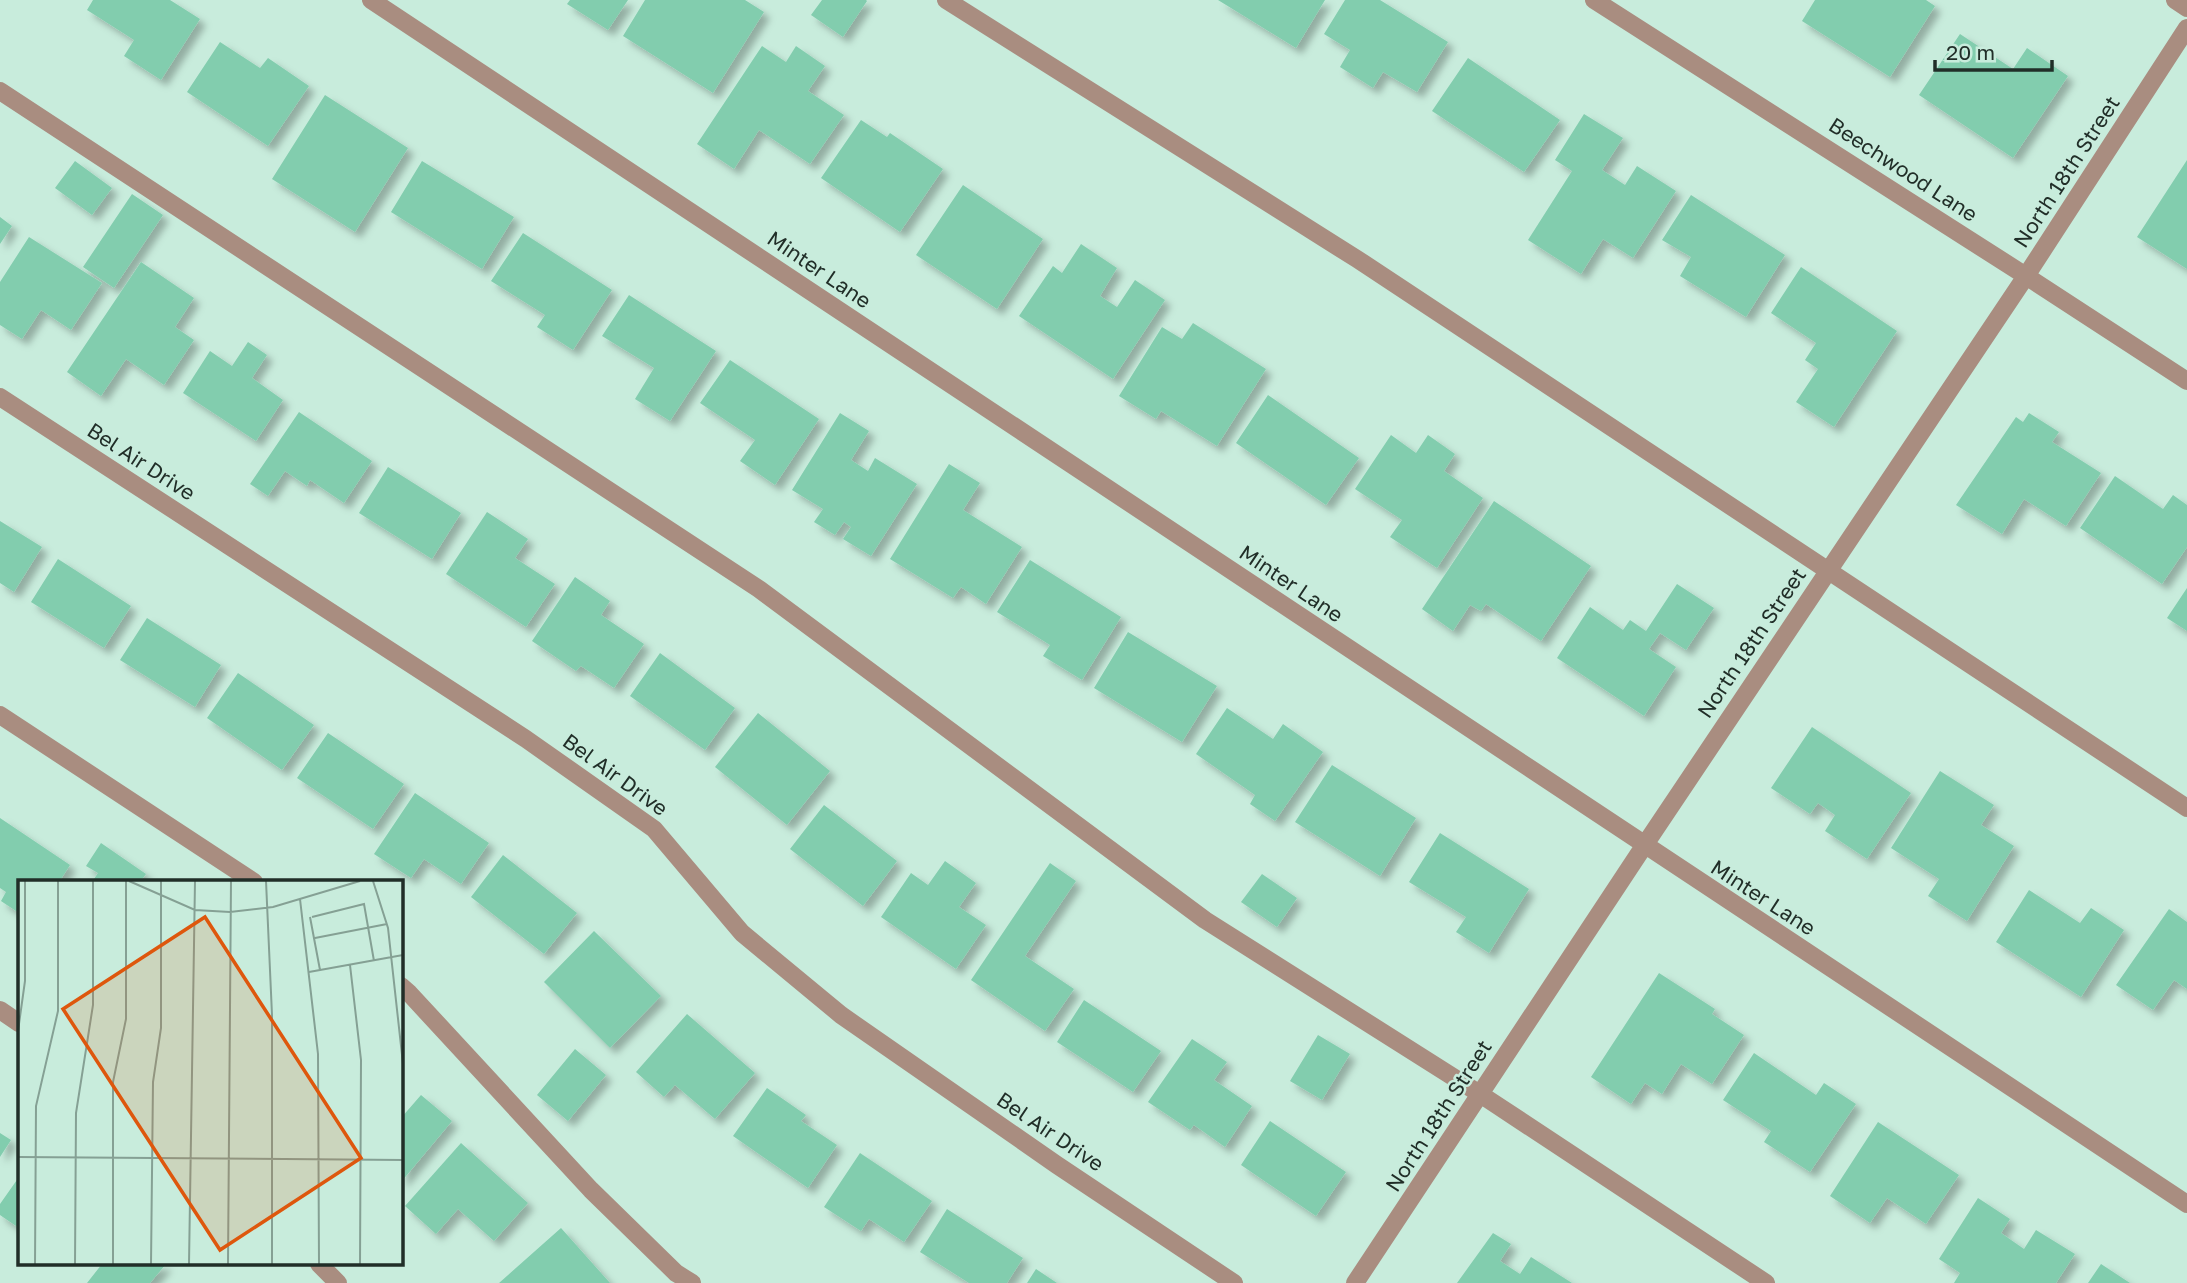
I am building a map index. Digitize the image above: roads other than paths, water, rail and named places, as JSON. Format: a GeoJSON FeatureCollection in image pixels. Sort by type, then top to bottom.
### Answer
{"type":"FeatureCollection","features":[{"type":"Feature","properties":{"kind":"street","name":"Minter Lane"},"geometry":{"type":"LineString","coordinates":[[371,0],[2187,1204]]}},
{"type":"Feature","properties":{"kind":"street"},"geometry":{"type":"LineString","coordinates":[[946,0],[1357,259],[2187,808]]}},
{"type":"Feature","properties":{"kind":"street","name":"Beechwood Lane"},"geometry":{"type":"LineString","coordinates":[[1594,0],[2187,381]]}},
{"type":"Feature","properties":{"kind":"street"},"geometry":{"type":"LineString","coordinates":[[2175,0],[2187,8]]}},
{"type":"Feature","properties":{"kind":"street","name":"North 18th Street"},"geometry":{"type":"LineString","coordinates":[[1355,1283],[2026,276],[2187,28]]}},
{"type":"Feature","properties":{"kind":"street"},"geometry":{"type":"LineString","coordinates":[[0,91],[759,589],[1205,920],[1480,1094],[1766,1283]]}},
{"type":"Feature","properties":{"kind":"street","name":"Bel Air Drive"},"geometry":{"type":"LineString","coordinates":[[0,397],[526,739],[654,829],[742,933],[841,1015],[1057,1165],[1234,1283]]}},
{"type":"Feature","properties":{"kind":"street"},"geometry":{"type":"LineString","coordinates":[[0,715],[251,880]]}},
{"type":"Feature","properties":{"kind":"street"},"geometry":{"type":"LineString","coordinates":[[402,987],[591,1190],[676,1273],[692,1283]]}},
{"type":"Feature","properties":{"kind":"street"},"geometry":{"type":"LineString","coordinates":[[0,1010],[18,1022]]}},
{"type":"Feature","properties":{"kind":"street"},"geometry":{"type":"LineString","coordinates":[[321,1266],[338,1283]]}}]}
